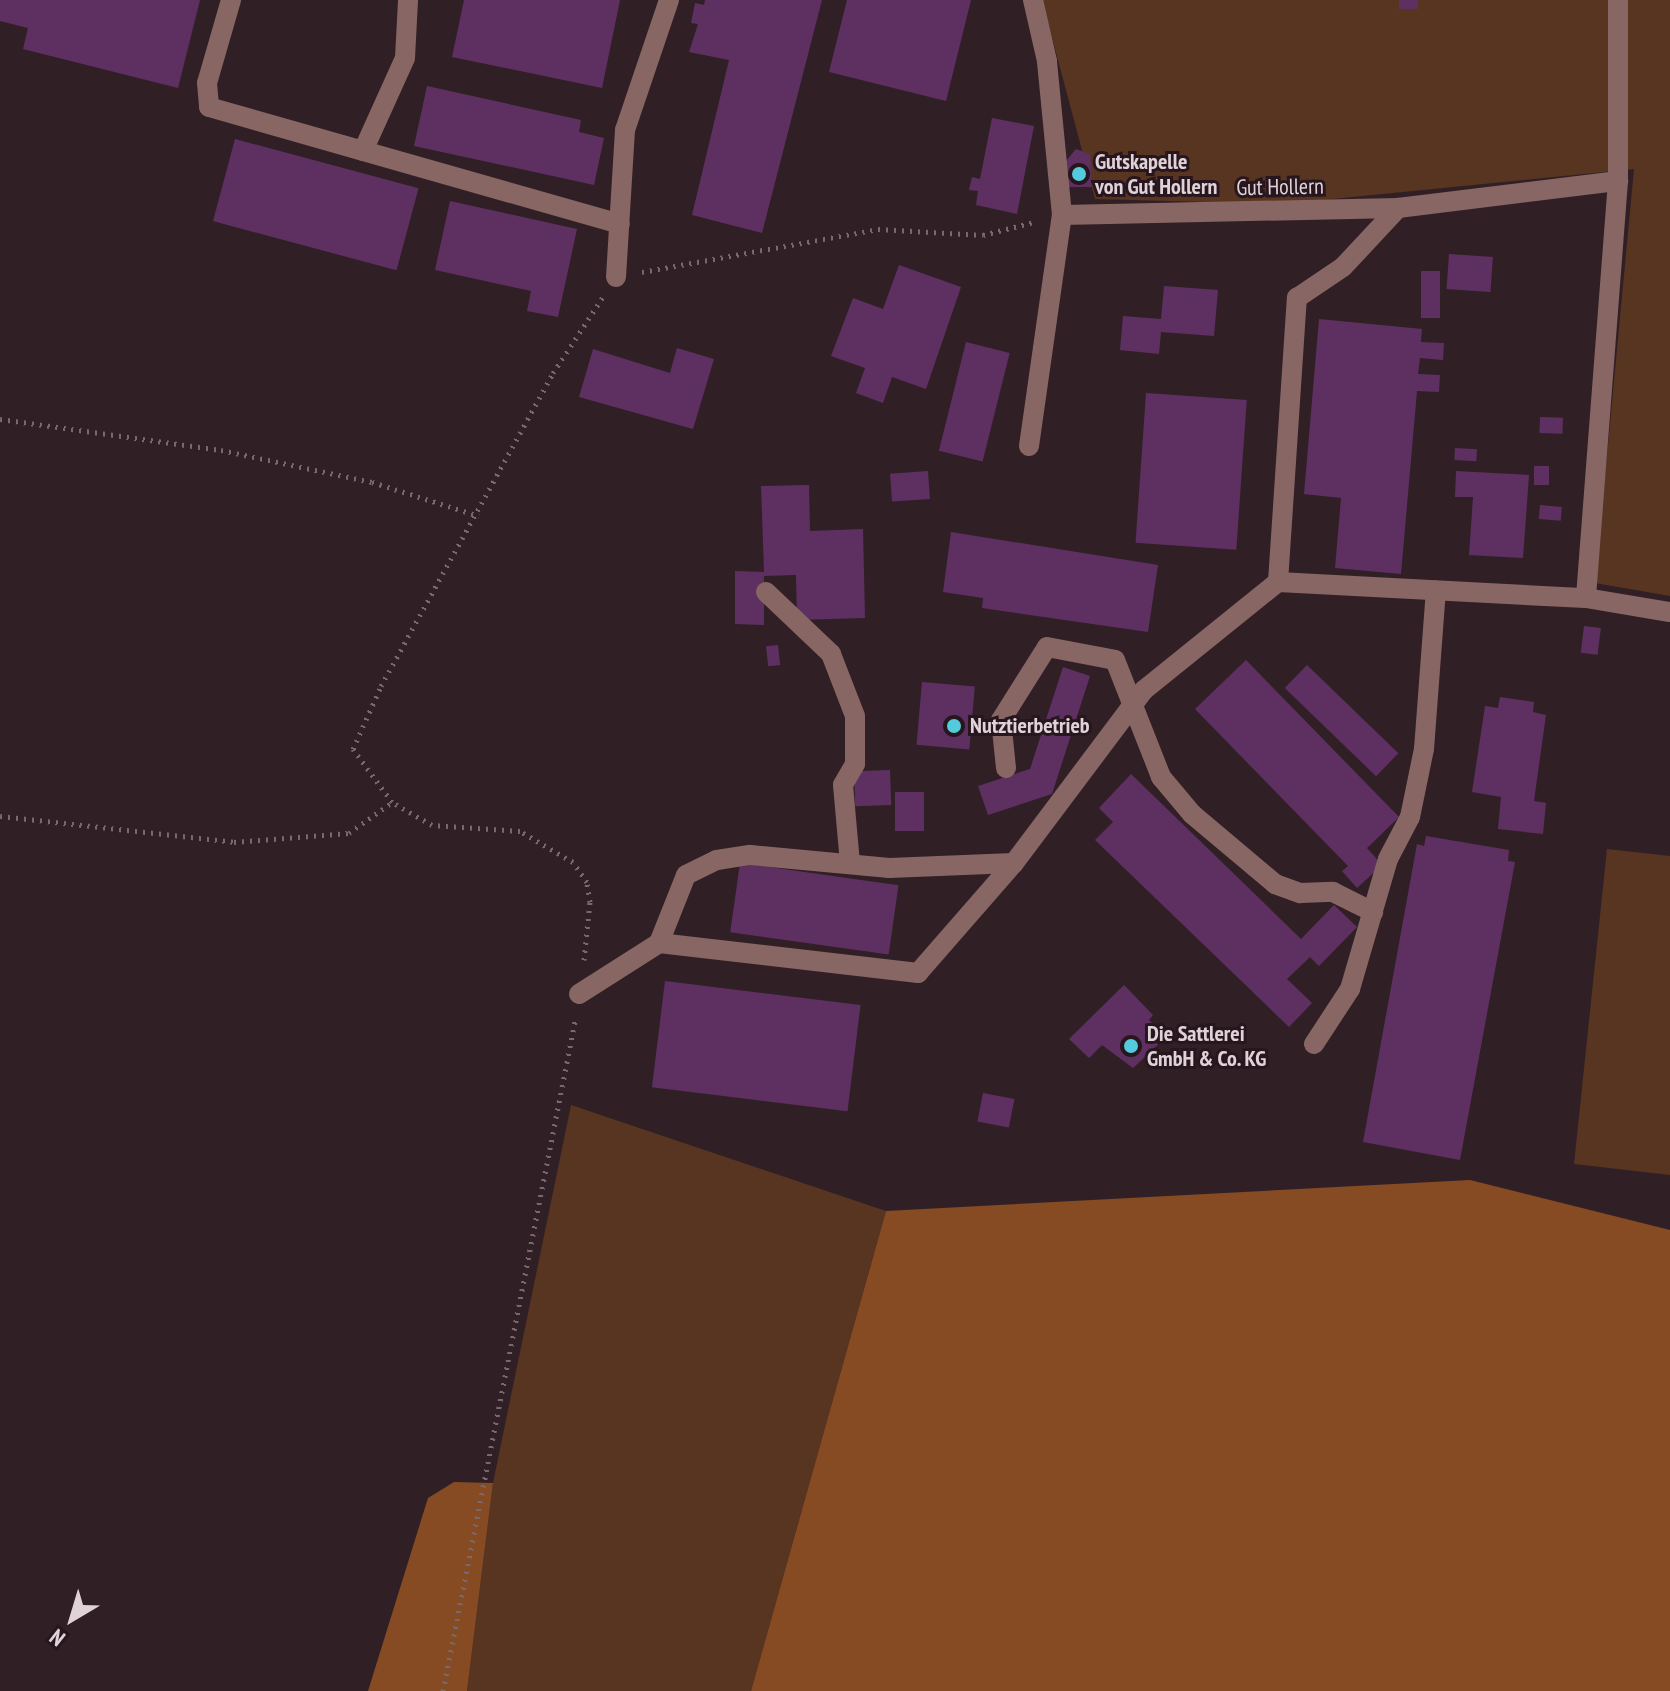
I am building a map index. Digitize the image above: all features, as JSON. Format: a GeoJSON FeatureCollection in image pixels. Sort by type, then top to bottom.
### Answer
{"type":"FeatureCollection","features":[{"type":"Feature","properties":{"kind":"street"},"geometry":{"type":"LineString","coordinates":[[231,0],[207,83],[209,107],[620,224]]}},
{"type":"Feature","properties":{"kind":"street"},"geometry":{"type":"LineString","coordinates":[[363,151],[405,58],[408,0]]}},
{"type":"Feature","properties":{"kind":"street"},"geometry":{"type":"LineString","coordinates":[[616,277],[625,130],[669,0]]}},
{"type":"Feature","properties":{"kind":"street"},"geometry":{"type":"LineString","coordinates":[[1029,446],[1062,215],[1047,61],[1033,0]]}},
{"type":"Feature","properties":{"kind":"street"},"geometry":{"type":"LineString","coordinates":[[1586,598],[1618,181],[1618,0]]}},
{"type":"Feature","properties":{"kind":"street","name":"Gut Hollern"},"geometry":{"type":"LineString","coordinates":[[1062,215],[1398,208],[1618,181]]}},
{"type":"Feature","properties":{"kind":"street"},"geometry":{"type":"LineString","coordinates":[[1278,582],[1297,298],[1343,267],[1398,208]]}},
{"type":"Feature","properties":{"kind":"street"},"geometry":{"type":"LineString","coordinates":[[659,943],[918,973],[1014,863],[1144,690],[1278,582],[1586,598],[1670,612]]}},
{"type":"Feature","properties":{"kind":"street"},"geometry":{"type":"LineString","coordinates":[[1314,1044],[1350,989],[1388,859],[1410,817],[1424,749],[1436,590]]}},
{"type":"Feature","properties":{"kind":"street"},"geometry":{"type":"LineString","coordinates":[[766,592],[831,654],[855,716],[855,764],[843,785],[850,864]]}},
{"type":"Feature","properties":{"kind":"street"},"geometry":{"type":"LineString","coordinates":[[1006,768],[1001,720],[1047,647],[1115,660],[1161,777],[1192,814],[1275,884],[1300,893],[1333,892],[1373,912]]}},
{"type":"Feature","properties":{"kind":"street"},"geometry":{"type":"LineString","coordinates":[[579,994],[659,943],[686,875],[717,860],[750,855],[889,868],[1014,863]]}},
{"type":"Feature","properties":{"kind":"path"},"geometry":{"type":"LineString","coordinates":[[443,1691],[579,994],[590,902],[587,882],[573,862],[520,831],[432,825],[392,802],[353,749],[381,686],[479,516],[553,373],[616,277],[878,229],[983,235],[1062,215]]}},
{"type":"Feature","properties":{"kind":"path"},"geometry":{"type":"LineString","coordinates":[[0,419],[221,450],[372,482],[479,516]]}},
{"type":"Feature","properties":{"kind":"path"},"geometry":{"type":"LineString","coordinates":[[0,816],[234,842],[349,833],[392,802]]}},
{"type":"Feature","properties":{"kind":"shaded area"},"geometry":{"type":"Polygon","coordinates":[[[1042,0],[1670,0],[1670,596],[1595,583],[1634,169],[1282,204],[1095,199],[1042,0]]]}},
{"type":"Feature","properties":{"kind":"shaded area"},"geometry":{"type":"Polygon","coordinates":[[[1607,849],[1670,856],[1670,1175],[1574,1164],[1607,849]]]}},
{"type":"Feature","properties":{"kind":"shaded area"},"geometry":{"type":"Polygon","coordinates":[[[571,1105],[886,1211],[751,1691],[467,1691],[493,1483],[571,1105]]]}},
{"type":"Feature","properties":{"kind":"shaded area"},"geometry":{"type":"Polygon","coordinates":[[[1470,1180],[1670,1230],[1670,1691],[751,1691],[886,1211],[1470,1180]]]}},
{"type":"Feature","properties":{"kind":"shaded area"},"geometry":{"type":"Polygon","coordinates":[[[454,1482],[493,1483],[467,1691],[368,1691],[428,1498],[454,1482]]]}},
{"type":"Feature","properties":{"kind":"building"},"geometry":{"type":"Polygon","coordinates":[[[0,0],[200,0],[178,88],[23,49],[28,28],[0,21],[0,0]]]}},
{"type":"Feature","properties":{"kind":"building"},"geometry":{"type":"Polygon","coordinates":[[[464,0],[620,0],[602,88],[452,57],[464,0]]]}},
{"type":"Feature","properties":{"kind":"building"},"geometry":{"type":"Polygon","coordinates":[[[705,0],[822,0],[762,233],[692,215],[729,60],[689,52],[698,24],[691,23],[695,3],[704,5],[705,0]]]}},
{"type":"Feature","properties":{"kind":"building"},"geometry":{"type":"Polygon","coordinates":[[[847,0],[971,0],[946,101],[829,72],[847,0]]]}},
{"type":"Feature","properties":{"kind":"building"},"geometry":{"type":"Polygon","coordinates":[[[1399,0],[1418,0],[1418,9],[1399,9],[1399,0]]]}},
{"type":"Feature","properties":{"kind":"building"},"geometry":{"type":"Polygon","coordinates":[[[427,86],[581,120],[579,132],[604,138],[594,185],[414,146],[427,86]]]}},
{"type":"Feature","properties":{"kind":"building"},"geometry":{"type":"Polygon","coordinates":[[[992,118],[1034,126],[1017,214],[976,205],[978,191],[969,190],[972,177],[980,179],[992,118]]]}},
{"type":"Feature","properties":{"kind":"building"},"geometry":{"type":"Polygon","coordinates":[[[235,139],[419,188],[397,270],[213,221],[235,139]]]}},
{"type":"Feature","properties":{"kind":"building","name":"Gutskapelle von Gut Hollern"},"geometry":{"type":"Polygon","coordinates":[[[1076,149],[1090,154],[1092,187],[1066,187],[1066,161],[1076,149]]]}},
{"type":"Feature","properties":{"kind":"building"},"geometry":{"type":"Polygon","coordinates":[[[450,201],[577,229],[558,317],[527,311],[531,291],[435,270],[450,201]]]}},
{"type":"Feature","properties":{"kind":"building"},"geometry":{"type":"Polygon","coordinates":[[[1449,254],[1493,257],[1490,292],[1447,289],[1449,254]]]}},
{"type":"Feature","properties":{"kind":"building"},"geometry":{"type":"Polygon","coordinates":[[[899,265],[961,287],[926,389],[892,377],[883,403],[856,393],[865,368],[831,356],[853,298],[883,309],[899,265]]]}},
{"type":"Feature","properties":{"kind":"building"},"geometry":{"type":"Polygon","coordinates":[[[1421,271],[1440,271],[1440,318],[1421,318],[1421,271]]]}},
{"type":"Feature","properties":{"kind":"building"},"geometry":{"type":"Polygon","coordinates":[[[1164,286],[1218,290],[1214,336],[1161,332],[1159,354],[1120,350],[1123,316],[1161,319],[1164,286]]]}},
{"type":"Feature","properties":{"kind":"building"},"geometry":{"type":"Polygon","coordinates":[[[1319,319],[1422,329],[1421,342],[1444,343],[1443,360],[1420,358],[1418,374],[1440,375],[1439,392],[1417,391],[1401,574],[1335,568],[1341,498],[1304,494],[1319,319]]]}},
{"type":"Feature","properties":{"kind":"building"},"geometry":{"type":"Polygon","coordinates":[[[966,342],[1010,353],[983,462],[939,451],[966,342]]]}},
{"type":"Feature","properties":{"kind":"building"},"geometry":{"type":"Polygon","coordinates":[[[677,348],[714,359],[693,429],[579,397],[593,349],[670,373],[677,348]]]}},
{"type":"Feature","properties":{"kind":"building"},"geometry":{"type":"Polygon","coordinates":[[[1146,393],[1247,400],[1236,550],[1136,543],[1146,393]]]}},
{"type":"Feature","properties":{"kind":"building"},"geometry":{"type":"Polygon","coordinates":[[[1540,417],[1563,418],[1562,434],[1539,433],[1540,417]]]}},
{"type":"Feature","properties":{"kind":"building"},"geometry":{"type":"Polygon","coordinates":[[[1455,448],[1477,449],[1476,461],[1454,460],[1455,448]]]}},
{"type":"Feature","properties":{"kind":"building"},"geometry":{"type":"Polygon","coordinates":[[[1534,466],[1549,466],[1549,485],[1534,485],[1534,466]]]}},
{"type":"Feature","properties":{"kind":"building"},"geometry":{"type":"Polygon","coordinates":[[[928,471],[930,499],[892,502],[890,474],[928,471]]]}},
{"type":"Feature","properties":{"kind":"building"},"geometry":{"type":"Polygon","coordinates":[[[1456,471],[1529,475],[1523,558],[1469,555],[1473,497],[1455,497],[1456,471]]]}},
{"type":"Feature","properties":{"kind":"building"},"geometry":{"type":"Polygon","coordinates":[[[809,485],[810,531],[863,529],[865,618],[797,620],[796,575],[764,576],[764,625],[735,624],[735,571],[764,572],[761,486],[809,485]]]}},
{"type":"Feature","properties":{"kind":"building"},"geometry":{"type":"Polygon","coordinates":[[[1540,505],[1562,507],[1561,521],[1539,519],[1540,505]]]}},
{"type":"Feature","properties":{"kind":"building"},"geometry":{"type":"Polygon","coordinates":[[[951,532],[1158,565],[1148,632],[982,608],[983,598],[943,592],[951,532]]]}},
{"type":"Feature","properties":{"kind":"building"},"geometry":{"type":"Polygon","coordinates":[[[1584,626],[1601,628],[1598,655],[1581,653],[1584,626]]]}},
{"type":"Feature","properties":{"kind":"building"},"geometry":{"type":"Polygon","coordinates":[[[778,645],[780,665],[768,666],[766,646],[778,645]]]}},
{"type":"Feature","properties":{"kind":"building"},"geometry":{"type":"Polygon","coordinates":[[[1246,660],[1399,817],[1367,848],[1382,865],[1357,888],[1342,871],[1348,866],[1195,709],[1246,660]]]}},
{"type":"Feature","properties":{"kind":"building"},"geometry":{"type":"Polygon","coordinates":[[[1307,665],[1398,753],[1376,776],[1285,688],[1307,665]]]}},
{"type":"Feature","properties":{"kind":"building"},"geometry":{"type":"Polygon","coordinates":[[[1063,667],[1090,676],[1052,794],[988,815],[978,786],[1030,769],[1063,667]]]}},
{"type":"Feature","properties":{"kind":"building"},"geometry":{"type":"Polygon","coordinates":[[[922,682],[975,687],[969,749],[917,745],[922,682]]]}},
{"type":"Feature","properties":{"kind":"building"},"geometry":{"type":"Polygon","coordinates":[[[1500,697],[1534,702],[1533,712],[1546,715],[1534,801],[1546,803],[1543,834],[1498,829],[1501,797],[1472,792],[1485,706],[1498,708],[1500,697]]]}},
{"type":"Feature","properties":{"kind":"building"},"geometry":{"type":"Polygon","coordinates":[[[890,770],[891,805],[855,806],[854,771],[890,770]]]}},
{"type":"Feature","properties":{"kind":"building"},"geometry":{"type":"Polygon","coordinates":[[[1131,774],[1301,939],[1334,905],[1357,927],[1319,966],[1310,957],[1287,979],[1312,1003],[1289,1027],[1095,840],[1113,822],[1099,808],[1131,774]]]}},
{"type":"Feature","properties":{"kind":"building"},"geometry":{"type":"Polygon","coordinates":[[[895,792],[924,792],[924,831],[895,831],[895,792]]]}},
{"type":"Feature","properties":{"kind":"building"},"geometry":{"type":"Polygon","coordinates":[[[1426,836],[1509,850],[1508,861],[1515,862],[1460,1160],[1363,1142],[1417,844],[1424,846],[1426,836]]]}},
{"type":"Feature","properties":{"kind":"building"},"geometry":{"type":"Polygon","coordinates":[[[740,863],[898,885],[889,955],[730,932],[740,863]]]}},
{"type":"Feature","properties":{"kind":"building"},"geometry":{"type":"Polygon","coordinates":[[[665,981],[861,1005],[847,1111],[652,1087],[665,981]]]}},
{"type":"Feature","properties":{"kind":"building"},"geometry":{"type":"Polygon","coordinates":[[[1124,985],[1153,1015],[1149,1020],[1166,1037],[1133,1068],[1102,1045],[1089,1058],[1069,1039],[1124,985]]]}},
{"type":"Feature","properties":{"kind":"building"},"geometry":{"type":"Polygon","coordinates":[[[983,1093],[1014,1099],[1009,1128],[977,1121],[983,1093]]]}},
{"type":"Feature","properties":{"kind":"place","name":"Gutskapelle von Gut Hollern"},"geometry":{"type":"Point","coordinates":[1079,174]}},
{"type":"Feature","properties":{"kind":"place","name":"Nutztierbetrieb"},"geometry":{"type":"Point","coordinates":[954,726]}},
{"type":"Feature","properties":{"kind":"place","name":"Die Sattlerei GmbH & Co. KG"},"geometry":{"type":"Point","coordinates":[1131,1046]}}]}
